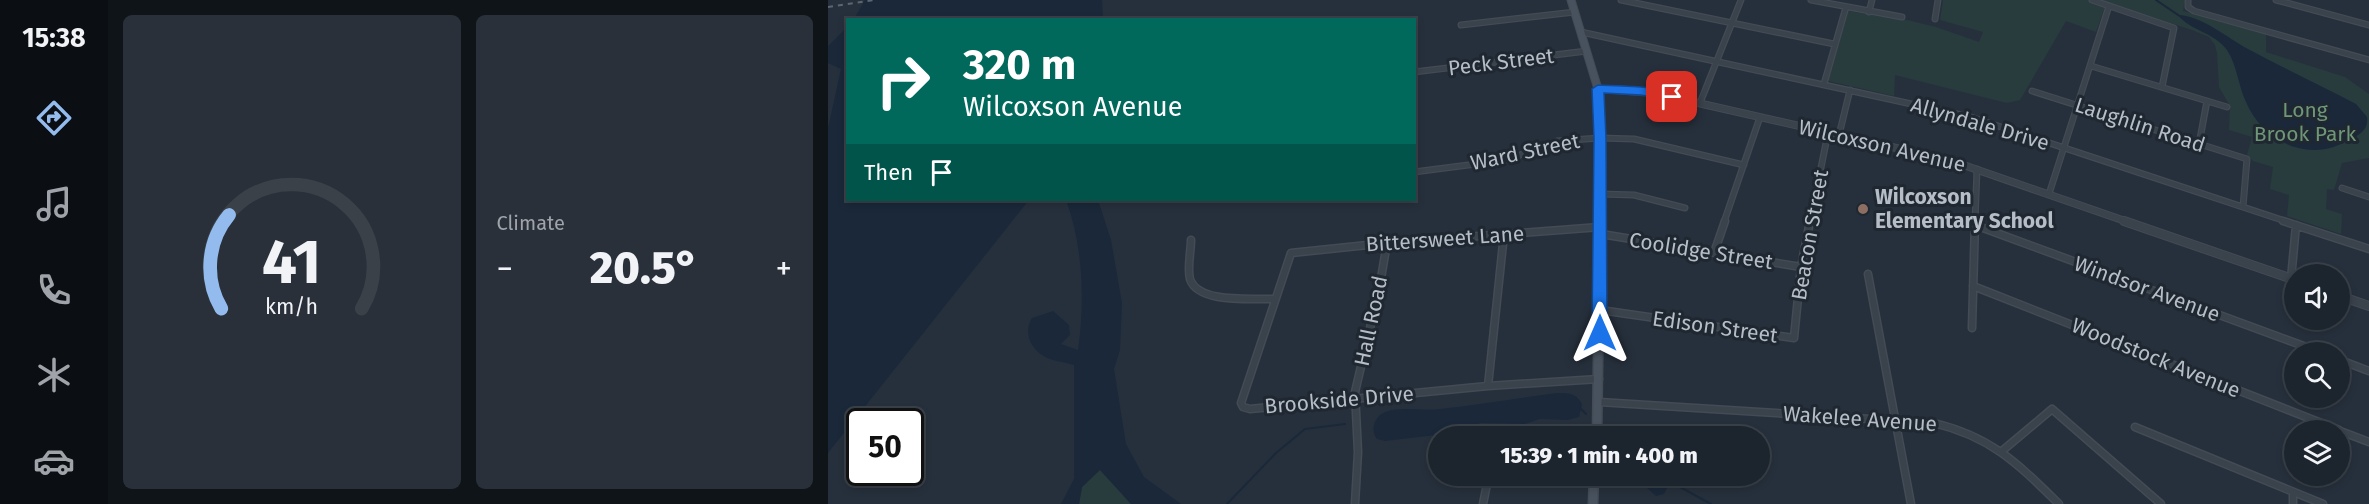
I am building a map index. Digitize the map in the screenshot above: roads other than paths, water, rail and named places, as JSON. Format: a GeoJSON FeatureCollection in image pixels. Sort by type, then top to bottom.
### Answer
{"type":"FeatureCollection","features":[{"type":"Feature","properties":{"kind":"main road"},"geometry":{"type":"LineString","coordinates":[[1574,4],[1598,89],[1600,310],[1598,426]]}},
{"type":"Feature","properties":{"kind":"main road"},"geometry":{"type":"LineString","coordinates":[[1593,504],[1594,486]]}},
{"type":"Feature","properties":{"kind":"street"},"geometry":{"type":"LineString","coordinates":[[1621,0],[1834,44]]}},
{"type":"Feature","properties":{"kind":"street"},"geometry":{"type":"LineString","coordinates":[[1700,103],[1741,0]]}},
{"type":"Feature","properties":{"kind":"street"},"geometry":{"type":"LineString","coordinates":[[1811,0],[1902,16]]}},
{"type":"Feature","properties":{"kind":"street"},"geometry":{"type":"LineString","coordinates":[[1869,12],[1872,0]]}},
{"type":"Feature","properties":{"kind":"street"},"geometry":{"type":"LineString","coordinates":[[1935,19],[1938,0]]}},
{"type":"Feature","properties":{"kind":"street"},"geometry":{"type":"LineString","coordinates":[[2092,0],[2174,28],[2162,87]]}},
{"type":"Feature","properties":{"kind":"street"},"geometry":{"type":"LineString","coordinates":[[2188,0],[2189,9],[2369,60]]}},
{"type":"Feature","properties":{"kind":"street"},"geometry":{"type":"LineString","coordinates":[[2276,0],[2369,25]]}},
{"type":"Feature","properties":{"kind":"street"},"geometry":{"type":"LineString","coordinates":[[1461,25],[1574,4]]}},
{"type":"Feature","properties":{"kind":"street"},"geometry":{"type":"LineString","coordinates":[[2049,194],[2109,6]]}},
{"type":"Feature","properties":{"kind":"street"},"geometry":{"type":"LineString","coordinates":[[1824,84],[1846,7]]}},
{"type":"Feature","properties":{"kind":"street","name":"Allyndale Drive"},"geometry":{"type":"LineString","coordinates":[[1581,32],[1971,117],[2369,249]]}},
{"type":"Feature","properties":{"kind":"street","name":"Peck Street"},"geometry":{"type":"LineString","coordinates":[[1416,72],[1587,51]]}},
{"type":"Feature","properties":{"kind":"street"},"geometry":{"type":"LineString","coordinates":[[2091,66],[2227,107]]}},
{"type":"Feature","properties":{"kind":"street","name":"Wilcoxson Avenue"},"geometry":{"type":"LineString","coordinates":[[1598,89],[1648,92],[1977,169],[2284,276]]}},
{"type":"Feature","properties":{"kind":"street"},"geometry":{"type":"LineString","coordinates":[[1839,135],[1850,90]]}},
{"type":"Feature","properties":{"kind":"street","name":"Laughlin Road"},"geometry":{"type":"LineString","coordinates":[[2032,91],[2247,159],[2243,207]]}},
{"type":"Feature","properties":{"kind":"street"},"geometry":{"type":"LineString","coordinates":[[2199,144],[2207,101]]}},
{"type":"Feature","properties":{"kind":"street"},"geometry":{"type":"LineString","coordinates":[[1714,253],[1760,117]]}},
{"type":"Feature","properties":{"kind":"street","name":"Beacon Street"},"geometry":{"type":"LineString","coordinates":[[1794,338],[1802,267],[1828,133]]}},
{"type":"Feature","properties":{"kind":"street","name":"Ward Street"},"geometry":{"type":"LineString","coordinates":[[1416,172],[1507,160],[1557,141],[1600,138],[1634,139],[1744,165]]}},
{"type":"Feature","properties":{"kind":"street"},"geometry":{"type":"LineString","coordinates":[[1972,328],[1977,169]]}},
{"type":"Feature","properties":{"kind":"street"},"geometry":{"type":"LineString","coordinates":[[2342,188],[2369,197]]}},
{"type":"Feature","properties":{"kind":"street"},"geometry":{"type":"LineString","coordinates":[[1600,194],[1634,195],[1685,208]]}},
{"type":"Feature","properties":{"kind":"street","name":"Windsor Avenue"},"geometry":{"type":"LineString","coordinates":[[1975,225],[2293,342]]}},
{"type":"Feature","properties":{"kind":"street"},"geometry":{"type":"LineString","coordinates":[[2294,264],[2296,225]]}},
{"type":"Feature","properties":{"kind":"street","name":"Coolidge Street"},"geometry":{"type":"LineString","coordinates":[[1600,231],[1802,267]]}},
{"type":"Feature","properties":{"kind":"street","name":"Bittersweet Lane"},"geometry":{"type":"LineString","coordinates":[[1291,253],[1504,234],[1600,231]]}},
{"type":"Feature","properties":{"kind":"street"},"geometry":{"type":"LineString","coordinates":[[1488,386],[1504,234]]}},
{"type":"Feature","properties":{"kind":"street"},"geometry":{"type":"LineString","coordinates":[[1191,240],[1190,278],[1198,291],[1215,297],[1274,299]]}},
{"type":"Feature","properties":{"kind":"street","name":"Hall Road"},"geometry":{"type":"LineString","coordinates":[[1355,399],[1387,243]]}},
{"type":"Feature","properties":{"kind":"street","name":"Brookside Drive"},"geometry":{"type":"LineString","coordinates":[[1291,253],[1241,398],[1242,407],[1250,409],[1488,386],[1599,379]]}},
{"type":"Feature","properties":{"kind":"street"},"geometry":{"type":"LineString","coordinates":[[1868,274],[1911,504]]}},
{"type":"Feature","properties":{"kind":"street","name":"Woodstock Avenue"},"geometry":{"type":"LineString","coordinates":[[1973,286],[2311,420]]}},
{"type":"Feature","properties":{"kind":"street"},"geometry":{"type":"LineString","coordinates":[[2350,299],[2369,306]]}},
{"type":"Feature","properties":{"kind":"street","name":"Edison Street"},"geometry":{"type":"LineString","coordinates":[[1600,310],[1794,338]]}},
{"type":"Feature","properties":{"kind":"street"},"geometry":{"type":"LineString","coordinates":[[2350,364],[2369,371]]}},
{"type":"Feature","properties":{"kind":"street"},"geometry":{"type":"LineString","coordinates":[[1355,399],[1358,452],[1356,504]]}},
{"type":"Feature","properties":{"kind":"street","name":"Wakelee Avenue"},"geometry":{"type":"LineString","coordinates":[[1599,402],[1930,422],[1978,435],[2002,451],[2059,504]]}},
{"type":"Feature","properties":{"kind":"street"},"geometry":{"type":"LineString","coordinates":[[2002,451],[2052,409],[2161,504]]}},
{"type":"Feature","properties":{"kind":"street"},"geometry":{"type":"LineString","coordinates":[[2135,427],[2323,504]]}},
{"type":"Feature","properties":{"kind":"street","name":"Woodstock Avenue"},"geometry":{"type":"LineString","coordinates":[[2350,435],[2369,442]]}},
{"type":"Feature","properties":{"kind":"street"},"geometry":{"type":"LineString","coordinates":[[1483,504],[1487,486]]}},
{"type":"Feature","properties":{"kind":"street"},"geometry":{"type":"LineString","coordinates":[[2293,492],[2293,504]]}},
{"type":"Feature","properties":{"kind":"water"},"geometry":{"type":"Polygon","coordinates":[[[865,0],[1102,0],[1103,18],[855,18],[865,0]]]}},
{"type":"Feature","properties":{"kind":"water"},"geometry":{"type":"Polygon","coordinates":[[[2179,16],[2207,24],[2248,49],[2356,104],[2367,117],[2364,130],[2345,142],[2330,148],[2315,150],[2301,149],[2274,137],[2253,115],[2243,96],[2227,50],[2216,39],[2184,21],[2179,16]]]}},
{"type":"Feature","properties":{"kind":"water"},"geometry":{"type":"Polygon","coordinates":[[[846,28],[846,201],[1028,201],[864,408],[846,408],[846,430],[828,453],[828,128],[841,69],[828,63],[828,46],[846,28]]]}},
{"type":"Feature","properties":{"kind":"water"},"geometry":{"type":"Polygon","coordinates":[[[1066,201],[1098,201],[1111,240],[1122,303],[1120,350],[1114,369],[1126,444],[1144,477],[1181,504],[1131,504],[1100,470],[1082,487],[1079,504],[1061,504],[1074,479],[1074,365],[1042,355],[1031,343],[1028,328],[1032,318],[1053,311],[1069,325],[1070,335],[1061,344],[1078,350],[1082,293],[1079,255],[1066,201]]]}},
{"type":"Feature","properties":{"kind":"water"},"geometry":{"type":"Polygon","coordinates":[[[1557,393],[1575,396],[1582,404],[1579,417],[1568,420],[1540,419],[1525,424],[1481,423],[1470,426],[1428,426],[1428,436],[1385,441],[1377,439],[1374,432],[1374,424],[1378,417],[1391,410],[1469,406],[1557,393]]]}},
{"type":"Feature","properties":{"kind":"water"},"geometry":{"type":"Polygon","coordinates":[[[1645,486],[1668,486],[1664,494],[1656,496],[1645,486]]]}},
{"type":"Feature","properties":{"kind":"waterway"},"geometry":{"type":"LineString","coordinates":[[2156,0],[2181,17]]}},
{"type":"Feature","properties":{"kind":"waterway"},"geometry":{"type":"LineString","coordinates":[[1580,408],[1586,414]]}},
{"type":"Feature","properties":{"kind":"waterway"},"geometry":{"type":"LineString","coordinates":[[1227,504],[1276,453],[1305,429],[1345,424]]}},
{"type":"Feature","properties":{"kind":"waterway"},"geometry":{"type":"LineString","coordinates":[[1678,486],[1711,504]]}},
{"type":"Feature","properties":{"kind":"railway"},"geometry":{"type":"LineString","coordinates":[[828,7],[874,0]]}},
{"type":"Feature","properties":{"kind":"place","name":"Wilcoxson Elementary School"},"geometry":{"type":"Point","coordinates":[1863,209]}},
{"type":"Feature","properties":{"kind":"park label","name":"Long Brook Park"},"geometry":{"type":"Point","coordinates":[2305,122]}}]}
